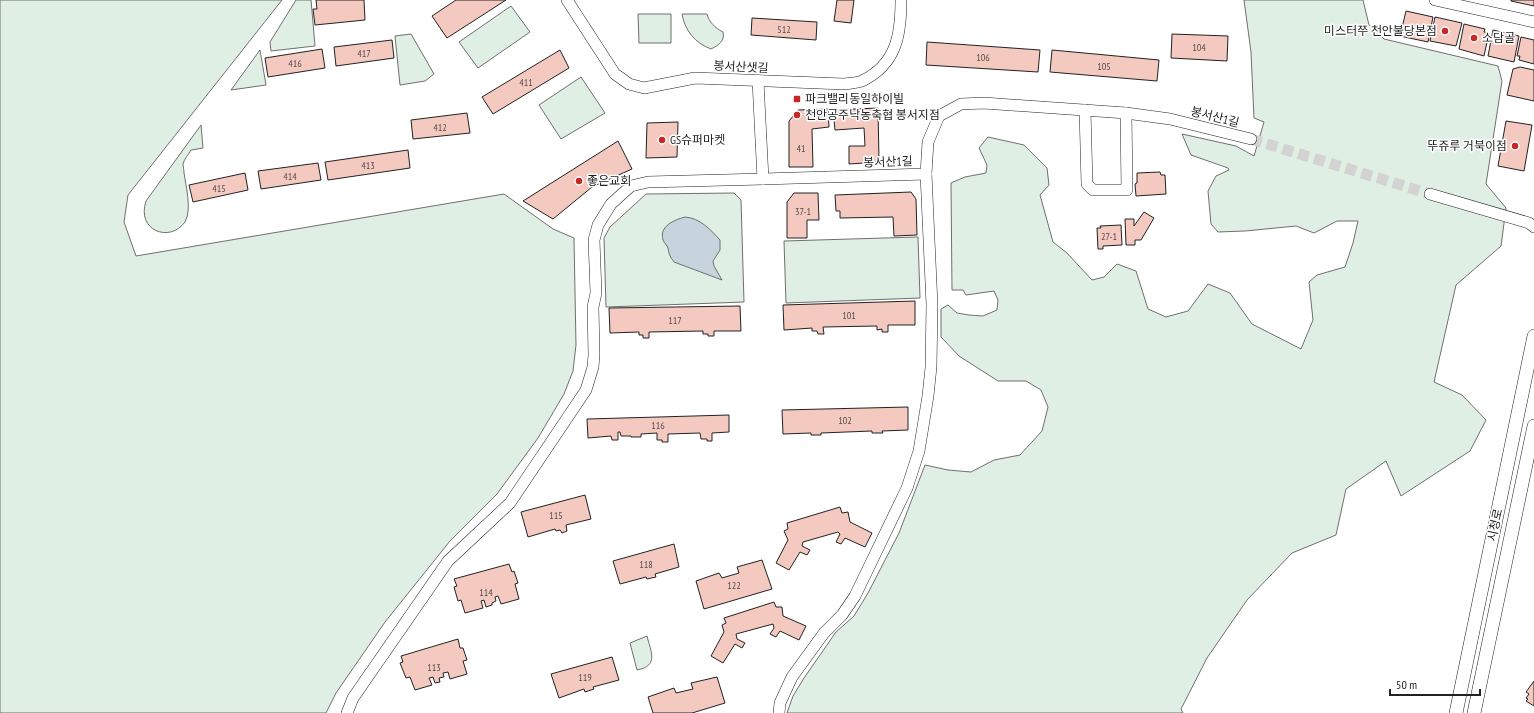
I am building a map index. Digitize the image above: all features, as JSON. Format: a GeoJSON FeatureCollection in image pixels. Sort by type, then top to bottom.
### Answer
{"type":"FeatureCollection","features":[{"type":"Feature","properties":{"kind":"street","name":"봉서산샛길"},"geometry":{"type":"LineString","coordinates":[[567,0],[615,74],[629,84],[644,88],[695,78],[844,84],[862,81],[878,71],[893,54],[901,25],[901,0]]}},
{"type":"Feature","properties":{"kind":"street"},"geometry":{"type":"LineString","coordinates":[[1434,0],[1534,22]]}},
{"type":"Feature","properties":{"kind":"street"},"geometry":{"type":"LineString","coordinates":[[758,81],[764,179]]}},
{"type":"Feature","properties":{"kind":"street","name":"봉서산1길"},"geometry":{"type":"LineString","coordinates":[[347,713],[354,698],[448,562],[510,503],[586,390],[593,367],[594,355],[593,307],[596,293],[594,240],[598,225],[611,204],[632,186],[648,182],[926,174],[928,142],[938,116],[961,104],[984,103],[1126,113],[1170,119],[1251,139]]}},
{"type":"Feature","properties":{"kind":"street"},"geometry":{"type":"LineString","coordinates":[[1085,110],[1087,184],[1093,190],[1127,190],[1126,113]]}},
{"type":"Feature","properties":{"kind":"street"},"geometry":{"type":"LineString","coordinates":[[779,713],[780,703],[792,677],[819,639],[842,615],[855,596],[907,488],[919,451],[931,367],[932,305],[926,174]]}},
{"type":"Feature","properties":{"kind":"street"},"geometry":{"type":"LineString","coordinates":[[1430,194],[1532,224]]}},
{"type":"Feature","properties":{"kind":"street","name":"시청로"},"geometry":{"type":"LineString","coordinates":[[1456,713],[1534,336]]}},
{"type":"Feature","properties":{"kind":"street","name":"시청로"},"geometry":{"type":"LineString","coordinates":[[1474,713],[1534,426]]}},
{"type":"Feature","properties":{"kind":"green space"},"geometry":{"type":"Polygon","coordinates":[[[0,0],[282,0],[128,195],[124,222],[136,256],[504,194],[553,229],[574,238],[576,345],[573,371],[564,394],[538,438],[497,494],[450,541],[385,622],[336,693],[326,713],[0,713],[0,0]]]}},
{"type":"Feature","properties":{"kind":"green space"},"geometry":{"type":"Polygon","coordinates":[[[296,0],[311,0],[315,46],[271,51],[270,42],[296,0]]]}},
{"type":"Feature","properties":{"kind":"green space"},"geometry":{"type":"Polygon","coordinates":[[[1244,0],[1363,0],[1369,25],[1384,39],[1498,66],[1502,81],[1486,184],[1506,208],[1501,246],[1456,285],[1434,382],[1462,395],[1486,420],[1470,451],[1401,496],[1386,461],[1346,489],[1336,535],[1292,553],[1247,600],[1207,658],[1181,709],[1183,713],[787,713],[793,696],[804,678],[836,632],[854,616],[868,593],[899,533],[925,465],[948,470],[971,472],[994,460],[1020,455],[1042,431],[1048,407],[1041,390],[1026,381],[998,381],[959,356],[941,337],[941,309],[948,305],[957,313],[969,315],[983,316],[997,310],[998,300],[994,291],[966,295],[963,290],[952,290],[951,183],[965,177],[986,173],[987,165],[979,148],[988,137],[1024,145],[1047,168],[1049,185],[1040,195],[1053,242],[1067,253],[1092,280],[1104,277],[1117,264],[1136,271],[1148,309],[1166,317],[1188,311],[1208,284],[1230,293],[1252,324],[1301,349],[1313,320],[1309,282],[1317,275],[1345,267],[1358,221],[1337,221],[1314,233],[1296,226],[1218,232],[1211,224],[1208,191],[1216,176],[1229,170],[1228,168],[1191,155],[1182,134],[1236,146],[1254,156],[1264,122],[1254,118],[1251,52],[1244,0]]]}},
{"type":"Feature","properties":{"kind":"green space"},"geometry":{"type":"Polygon","coordinates":[[[511,6],[530,32],[478,68],[459,42],[511,6]]]}},
{"type":"Feature","properties":{"kind":"green space"},"geometry":{"type":"Polygon","coordinates":[[[638,14],[671,14],[671,43],[639,43],[638,14]]]}},
{"type":"Feature","properties":{"kind":"green space"},"geometry":{"type":"Polygon","coordinates":[[[682,14],[707,14],[709,20],[717,29],[723,32],[721,42],[711,49],[700,43],[688,31],[682,14]]]}},
{"type":"Feature","properties":{"kind":"green space"},"geometry":{"type":"Polygon","coordinates":[[[411,34],[434,74],[425,81],[400,85],[395,36],[411,34]]]}},
{"type":"Feature","properties":{"kind":"green space"},"geometry":{"type":"Polygon","coordinates":[[[260,50],[266,85],[231,90],[260,50]]]}},
{"type":"Feature","properties":{"kind":"green space"},"geometry":{"type":"Polygon","coordinates":[[[581,77],[605,113],[561,139],[539,105],[581,77]]]}},
{"type":"Feature","properties":{"kind":"green space"},"geometry":{"type":"Polygon","coordinates":[[[201,125],[203,148],[191,150],[183,164],[188,205],[185,222],[179,228],[171,232],[156,231],[146,220],[144,211],[146,201],[201,125]]]}},
{"type":"Feature","properties":{"kind":"green space"},"geometry":{"type":"Polygon","coordinates":[[[734,193],[741,200],[744,302],[606,307],[604,238],[610,227],[646,194],[734,193]]]}},
{"type":"Feature","properties":{"kind":"green space"},"geometry":{"type":"Polygon","coordinates":[[[918,237],[920,298],[786,303],[784,241],[918,237]]]}},
{"type":"Feature","properties":{"kind":"green space"},"geometry":{"type":"Polygon","coordinates":[[[647,636],[652,658],[651,662],[644,668],[637,670],[630,643],[647,636]]]}},
{"type":"Feature","properties":{"kind":"shaded area"},"geometry":{"type":"Polygon","coordinates":[[[685,217],[700,222],[720,240],[720,250],[713,261],[714,266],[722,280],[674,262],[669,254],[668,247],[663,240],[663,231],[668,224],[685,217]]]}},
{"type":"Feature","properties":{"kind":"building"},"geometry":{"type":"Polygon","coordinates":[[[316,0],[364,0],[365,20],[315,25],[313,9],[317,9],[316,0]]]}},
{"type":"Feature","properties":{"kind":"building"},"geometry":{"type":"Polygon","coordinates":[[[456,0],[506,0],[447,38],[432,16],[456,0]]]}},
{"type":"Feature","properties":{"kind":"building"},"geometry":{"type":"Polygon","coordinates":[[[837,0],[854,0],[851,23],[834,21],[837,0]]]}},
{"type":"Feature","properties":{"kind":"building"},"geometry":{"type":"Polygon","coordinates":[[[1534,0],[1534,6],[1511,1],[1534,0]]]}},
{"type":"Feature","properties":{"kind":"building"},"geometry":{"type":"Polygon","coordinates":[[[1406,11],[1433,17],[1428,42],[1400,36],[1406,11]]]}},
{"type":"Feature","properties":{"kind":"building"},"geometry":{"type":"Polygon","coordinates":[[[1435,17],[1462,23],[1456,46],[1430,41],[1435,17]]]}},
{"type":"Feature","properties":{"kind":"building"},"geometry":{"type":"Polygon","coordinates":[[[752,18],[817,22],[816,40],[751,35],[752,18]]]}},
{"type":"Feature","properties":{"kind":"building"},"geometry":{"type":"Polygon","coordinates":[[[1464,24],[1485,29],[1484,32],[1489,33],[1484,56],[1459,49],[1464,24]]]}},
{"type":"Feature","properties":{"kind":"building"},"geometry":{"type":"Polygon","coordinates":[[[1493,30],[1519,36],[1514,62],[1488,56],[1493,30]]]}},
{"type":"Feature","properties":{"kind":"building"},"geometry":{"type":"Polygon","coordinates":[[[1172,34],[1228,36],[1227,61],[1171,58],[1172,34]]]}},
{"type":"Feature","properties":{"kind":"building"},"geometry":{"type":"Polygon","coordinates":[[[1521,37],[1534,40],[1534,64],[1519,60],[1520,56],[1517,56],[1521,37]]]}},
{"type":"Feature","properties":{"kind":"building"},"geometry":{"type":"Polygon","coordinates":[[[392,40],[394,58],[336,66],[334,47],[392,40]]]}},
{"type":"Feature","properties":{"kind":"building"},"geometry":{"type":"Polygon","coordinates":[[[927,42],[1040,50],[1038,72],[926,65],[927,42]]]}},
{"type":"Feature","properties":{"kind":"building"},"geometry":{"type":"Polygon","coordinates":[[[322,49],[325,68],[268,77],[265,58],[322,49]]]}},
{"type":"Feature","properties":{"kind":"building"},"geometry":{"type":"Polygon","coordinates":[[[560,50],[569,68],[493,114],[482,97],[560,50]]]}},
{"type":"Feature","properties":{"kind":"building"},"geometry":{"type":"Polygon","coordinates":[[[1052,50],[1159,60],[1157,81],[1050,72],[1052,50]]]}},
{"type":"Feature","properties":{"kind":"building"},"geometry":{"type":"Polygon","coordinates":[[[1520,67],[1534,70],[1534,101],[1507,95],[1513,69],[1520,67]]]}},
{"type":"Feature","properties":{"kind":"building"},"geometry":{"type":"Polygon","coordinates":[[[878,108],[879,162],[849,164],[849,146],[865,146],[864,128],[835,130],[833,110],[878,108]]]}},
{"type":"Feature","properties":{"kind":"building"},"geometry":{"type":"Polygon","coordinates":[[[828,109],[829,127],[812,129],[813,167],[789,167],[789,121],[798,110],[828,109]]]}},
{"type":"Feature","properties":{"kind":"building"},"geometry":{"type":"Polygon","coordinates":[[[467,113],[470,133],[413,139],[411,120],[467,113]]]}},
{"type":"Feature","properties":{"kind":"building","name":"뚜쥬루 거북이점"},"geometry":{"type":"Polygon","coordinates":[[[1506,121],[1532,125],[1524,171],[1498,166],[1506,121]]]}},
{"type":"Feature","properties":{"kind":"building","name":"GS슈퍼마켓"},"geometry":{"type":"Polygon","coordinates":[[[678,122],[677,157],[646,158],[647,123],[678,122]]]}},
{"type":"Feature","properties":{"kind":"building","name":"좋은교회"},"geometry":{"type":"Polygon","coordinates":[[[618,141],[632,169],[592,187],[553,219],[523,201],[618,141]]]}},
{"type":"Feature","properties":{"kind":"building"},"geometry":{"type":"Polygon","coordinates":[[[408,150],[410,168],[328,180],[325,162],[408,150]]]}},
{"type":"Feature","properties":{"kind":"building"},"geometry":{"type":"Polygon","coordinates":[[[318,163],[321,180],[261,189],[258,171],[318,163]]]}},
{"type":"Feature","properties":{"kind":"building"},"geometry":{"type":"Polygon","coordinates":[[[1160,172],[1161,175],[1165,175],[1166,194],[1136,196],[1135,184],[1137,183],[1137,173],[1160,172]]]}},
{"type":"Feature","properties":{"kind":"building"},"geometry":{"type":"Polygon","coordinates":[[[245,173],[248,190],[193,202],[189,185],[245,173]]]}},
{"type":"Feature","properties":{"kind":"building"},"geometry":{"type":"Polygon","coordinates":[[[911,192],[916,199],[917,235],[894,236],[893,217],[840,218],[840,211],[836,211],[835,195],[911,192]]]}},
{"type":"Feature","properties":{"kind":"building"},"geometry":{"type":"Polygon","coordinates":[[[794,193],[818,193],[819,220],[807,220],[807,238],[787,238],[787,202],[794,193]]]}},
{"type":"Feature","properties":{"kind":"building"},"geometry":{"type":"Polygon","coordinates":[[[1144,212],[1154,218],[1141,240],[1135,240],[1135,245],[1126,245],[1125,219],[1134,219],[1134,226],[1144,212]]]}},
{"type":"Feature","properties":{"kind":"building"},"geometry":{"type":"Polygon","coordinates":[[[1121,225],[1122,245],[1103,246],[1103,249],[1098,249],[1097,228],[1101,228],[1100,226],[1121,225]]]}},
{"type":"Feature","properties":{"kind":"building"},"geometry":{"type":"Polygon","coordinates":[[[915,301],[915,325],[888,325],[888,332],[882,332],[882,329],[877,330],[877,326],[823,327],[824,334],[818,334],[817,331],[812,331],[812,328],[784,330],[783,305],[915,301]]]}},
{"type":"Feature","properties":{"kind":"building"},"geometry":{"type":"Polygon","coordinates":[[[740,306],[741,331],[714,331],[714,336],[703,334],[703,331],[649,332],[649,338],[643,338],[643,335],[639,335],[639,332],[610,333],[609,308],[740,306]]]}},
{"type":"Feature","properties":{"kind":"building"},"geometry":{"type":"Polygon","coordinates":[[[908,407],[908,430],[882,431],[883,433],[872,433],[872,431],[821,433],[821,435],[811,435],[811,433],[783,434],[782,410],[908,407]]]}},
{"type":"Feature","properties":{"kind":"building"},"geometry":{"type":"Polygon","coordinates":[[[729,415],[729,432],[712,433],[712,441],[701,439],[700,433],[668,434],[668,442],[657,440],[657,433],[641,434],[641,437],[631,437],[621,436],[620,432],[618,432],[618,440],[612,440],[611,436],[588,438],[587,419],[729,415]]]}},
{"type":"Feature","properties":{"kind":"building"},"geometry":{"type":"Polygon","coordinates":[[[585,495],[591,519],[566,525],[567,531],[562,533],[560,530],[556,531],[555,529],[528,537],[521,512],[585,495]]]}},
{"type":"Feature","properties":{"kind":"building"},"geometry":{"type":"Polygon","coordinates":[[[840,507],[842,513],[848,512],[850,522],[872,533],[865,547],[845,538],[841,544],[836,542],[840,534],[838,532],[803,542],[802,546],[810,550],[807,555],[800,552],[789,570],[776,563],[788,540],[784,531],[788,529],[787,523],[840,507]]]}},
{"type":"Feature","properties":{"kind":"building"},"geometry":{"type":"Polygon","coordinates":[[[674,544],[679,567],[655,574],[656,577],[647,579],[646,577],[620,584],[613,561],[674,544]]]}},
{"type":"Feature","properties":{"kind":"building"},"geometry":{"type":"Polygon","coordinates":[[[762,560],[772,589],[704,609],[696,581],[719,573],[722,578],[739,573],[737,567],[762,560]]]}},
{"type":"Feature","properties":{"kind":"building"},"geometry":{"type":"Polygon","coordinates":[[[509,564],[512,572],[514,571],[518,583],[515,584],[519,599],[501,604],[498,596],[495,597],[496,601],[492,603],[492,605],[486,607],[484,600],[481,601],[483,608],[465,613],[461,600],[458,601],[454,587],[457,586],[454,579],[509,564]]]}},
{"type":"Feature","properties":{"kind":"building"},"geometry":{"type":"Polygon","coordinates":[[[774,602],[776,607],[782,607],[783,616],[806,626],[799,640],[780,631],[776,637],[770,634],[774,628],[773,624],[736,634],[737,639],[745,643],[742,648],[735,644],[723,663],[711,656],[724,632],[722,625],[726,623],[724,618],[774,602]]]}},
{"type":"Feature","properties":{"kind":"building"},"geometry":{"type":"Polygon","coordinates":[[[458,639],[460,648],[463,648],[467,660],[463,661],[467,674],[450,679],[448,672],[443,673],[444,677],[439,678],[440,682],[435,683],[433,677],[429,678],[432,685],[415,690],[410,677],[406,678],[400,663],[403,662],[401,656],[458,639]]]}},
{"type":"Feature","properties":{"kind":"building"},"geometry":{"type":"Polygon","coordinates":[[[612,657],[619,680],[593,687],[594,689],[585,692],[584,689],[559,698],[551,674],[612,657]]]}},
{"type":"Feature","properties":{"kind":"building"},"geometry":{"type":"Polygon","coordinates":[[[717,677],[725,703],[692,713],[653,713],[648,697],[674,688],[676,693],[693,689],[691,683],[717,677]]]}},
{"type":"Feature","properties":{"kind":"building"},"geometry":{"type":"Polygon","coordinates":[[[1534,681],[1534,706],[1526,701],[1529,694],[1526,692],[1534,681]]]}},
{"type":"Feature","properties":{"kind":"tunnel"},"geometry":{"type":"LineString","coordinates":[[1251,139],[1430,194]]}},
{"type":"Feature","properties":{"kind":"place","name":"미스터쭈 천안불당본점"},"geometry":{"type":"Point","coordinates":[1445,31]}},
{"type":"Feature","properties":{"kind":"place","name":"소담골"},"geometry":{"type":"Point","coordinates":[1474,38]}},
{"type":"Feature","properties":{"kind":"place","name":"파크밸리동일하이빌"},"geometry":{"type":"Point","coordinates":[797,99]}},
{"type":"Feature","properties":{"kind":"place","name":"천안공주낙농축협 봉서지점"},"geometry":{"type":"Point","coordinates":[797,115]}},
{"type":"Feature","properties":{"kind":"place","name":"GS슈퍼마켓"},"geometry":{"type":"Point","coordinates":[662,140]}},
{"type":"Feature","properties":{"kind":"place","name":"뚜쥬루 거북이점"},"geometry":{"type":"Point","coordinates":[1515,146]}},
{"type":"Feature","properties":{"kind":"place","name":"좋은교회"},"geometry":{"type":"Point","coordinates":[579,181]}}]}
